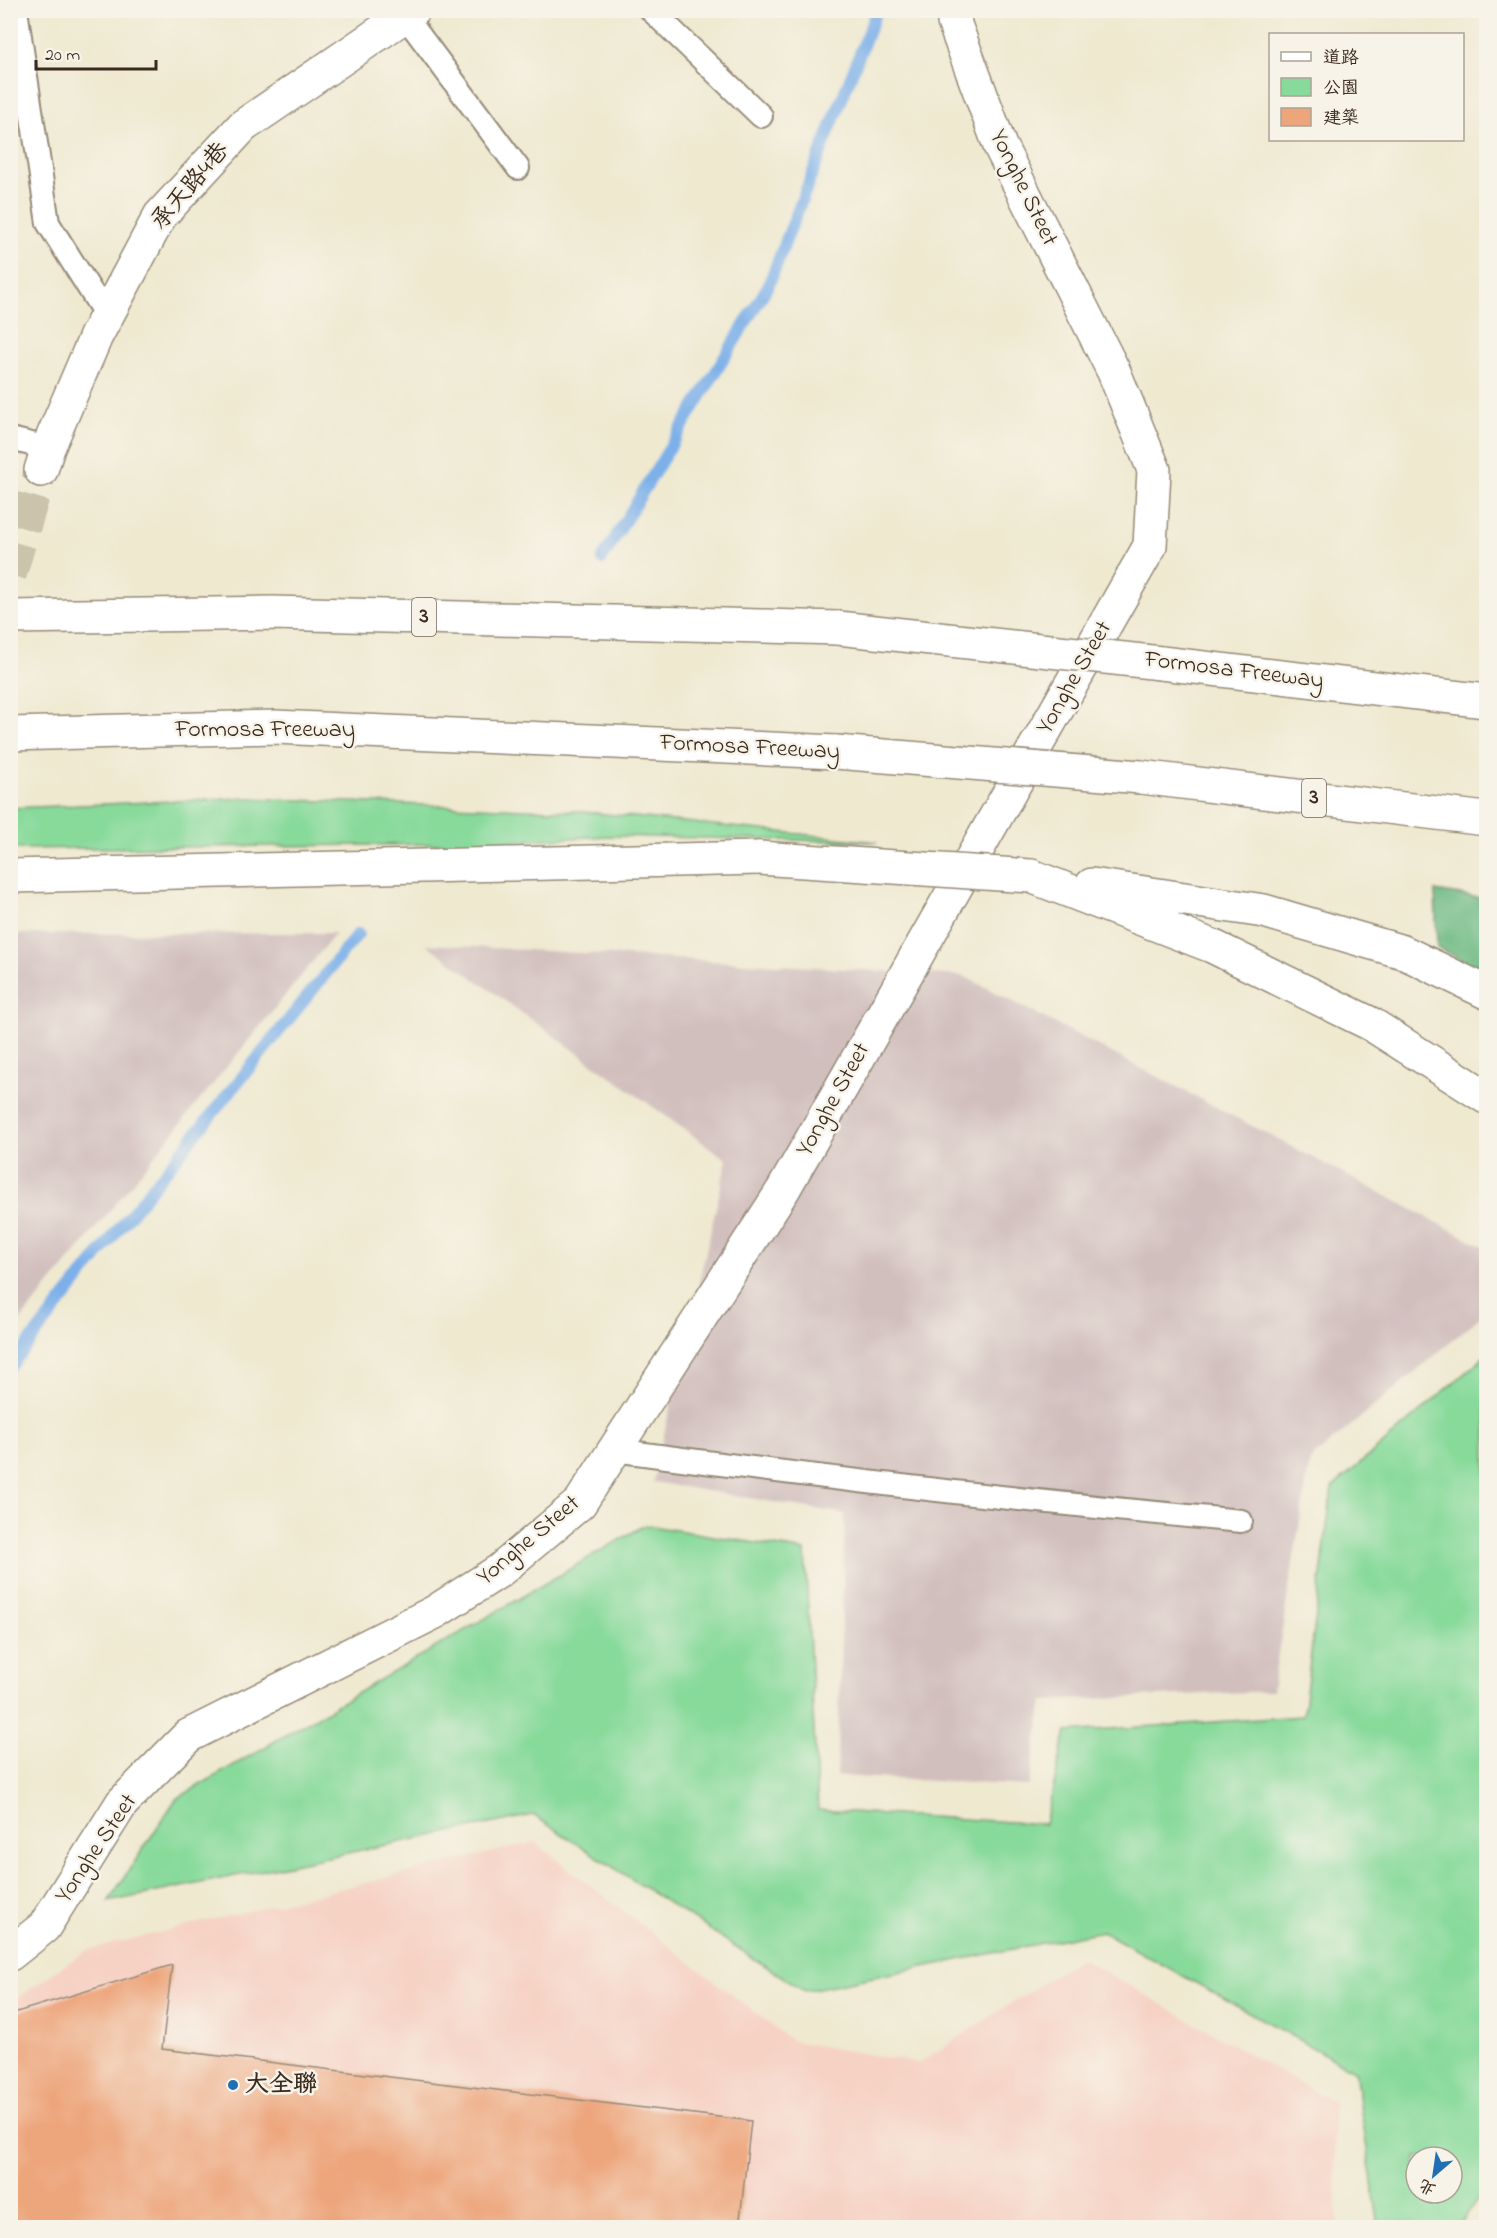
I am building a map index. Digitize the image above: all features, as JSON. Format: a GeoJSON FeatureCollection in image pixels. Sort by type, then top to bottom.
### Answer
{"type":"FeatureCollection","features":[{"type":"Feature","properties":{"kind":"main road","name":"Yonghe Steet"},"geometry":{"type":"LineString","coordinates":[[10,1954],[44,1927],[122,1803],[188,1736],[435,1612],[500,1571],[580,1503],[783,1190],[1150,546],[1154,470],[1114,372],[1000,146],[954,22],[956,10]]}},
{"type":"Feature","properties":{"kind":"main road","name":"承天路4巷"},"geometry":{"type":"LineString","coordinates":[[44,459],[96,336],[160,216],[243,126],[409,13]]}},
{"type":"Feature","properties":{"kind":"main road","name":"Formosa Freeway"},"geometry":{"type":"LineString","coordinates":[[10,617],[272,613],[838,628],[1486,700]]}},
{"type":"Feature","properties":{"kind":"main road","name":"Formosa Freeway"},"geometry":{"type":"LineString","coordinates":[[10,734],[275,726],[836,752],[1141,777],[1486,819]]}},
{"type":"Feature","properties":{"kind":"main road"},"geometry":{"type":"LineString","coordinates":[[10,876],[759,858],[1031,876],[1264,911],[1403,952],[1486,992]]}},
{"type":"Feature","properties":{"kind":"main road"},"geometry":{"type":"LineString","coordinates":[[1031,876],[1223,951],[1371,1024],[1486,1097]]}},
{"type":"Feature","properties":{"kind":"lane"},"geometry":{"type":"LineString","coordinates":[[16,10],[48,223],[107,317]]}},
{"type":"Feature","properties":{"kind":"lane"},"geometry":{"type":"LineString","coordinates":[[651,10],[761,116]]}},
{"type":"Feature","properties":{"kind":"lane"},"geometry":{"type":"LineString","coordinates":[[409,13],[518,168]]}},
{"type":"Feature","properties":{"kind":"lane"},"geometry":{"type":"LineString","coordinates":[[10,439],[44,459]]}},
{"type":"Feature","properties":{"kind":"lane"},"geometry":{"type":"LineString","coordinates":[[614,1450],[738,1467],[1060,1504],[1241,1521]]}},
{"type":"Feature","properties":{"kind":"shaded area"},"geometry":{"type":"Polygon","coordinates":[[[336,933],[11,1332],[11,934],[336,933]]]}},
{"type":"Feature","properties":{"kind":"shaded area"},"geometry":{"type":"Polygon","coordinates":[[[426,944],[964,976],[1486,1248],[1486,1312],[1310,1460],[1272,1691],[1043,1701],[1029,1786],[837,1776],[845,1514],[653,1482],[727,1160],[426,944]]]}},
{"type":"Feature","properties":{"kind":"shaded area","name":"大全聯"},"geometry":{"type":"Polygon","coordinates":[[[534,1842],[792,2041],[919,2063],[1081,1958],[1333,2102],[1338,2227],[11,2227],[10,2003],[87,1950],[534,1842]]]}},
{"type":"Feature","properties":{"kind":"green space"},"geometry":{"type":"Polygon","coordinates":[[[245,798],[576,811],[877,842],[611,836],[451,844],[11,849],[11,808],[245,798]]]}},
{"type":"Feature","properties":{"kind":"green space"},"geometry":{"type":"Polygon","coordinates":[[[1435,891],[1486,899],[1486,971],[1437,948],[1435,891]]]}},
{"type":"Feature","properties":{"kind":"green space"},"geometry":{"type":"Polygon","coordinates":[[[1486,1355],[1486,2187],[1459,2227],[1379,2227],[1355,2071],[1102,1931],[804,1991],[533,1815],[108,1902],[176,1799],[645,1525],[805,1551],[818,1810],[1045,1824],[1066,1732],[1303,1716],[1332,1488],[1486,1355]]]}},
{"type":"Feature","properties":{"kind":"building","name":"大全聯"},"geometry":{"type":"Polygon","coordinates":[[[172,1965],[162,2049],[751,2121],[739,2228],[10,2228],[10,2014],[172,1965]]]}},
{"type":"Feature","properties":{"kind":"waterway"},"geometry":{"type":"LineString","coordinates":[[602,559],[768,286],[877,10]]}},
{"type":"Feature","properties":{"kind":"waterway"},"geometry":{"type":"LineString","coordinates":[[10,1367],[358,934]]}},
{"type":"Feature","properties":{"kind":"tunnel"},"geometry":{"type":"LineString","coordinates":[[10,575],[41,470]]}},
{"type":"Feature","properties":{"kind":"place","name":"大全聯"},"geometry":{"type":"Point","coordinates":[233,2085]}}]}
